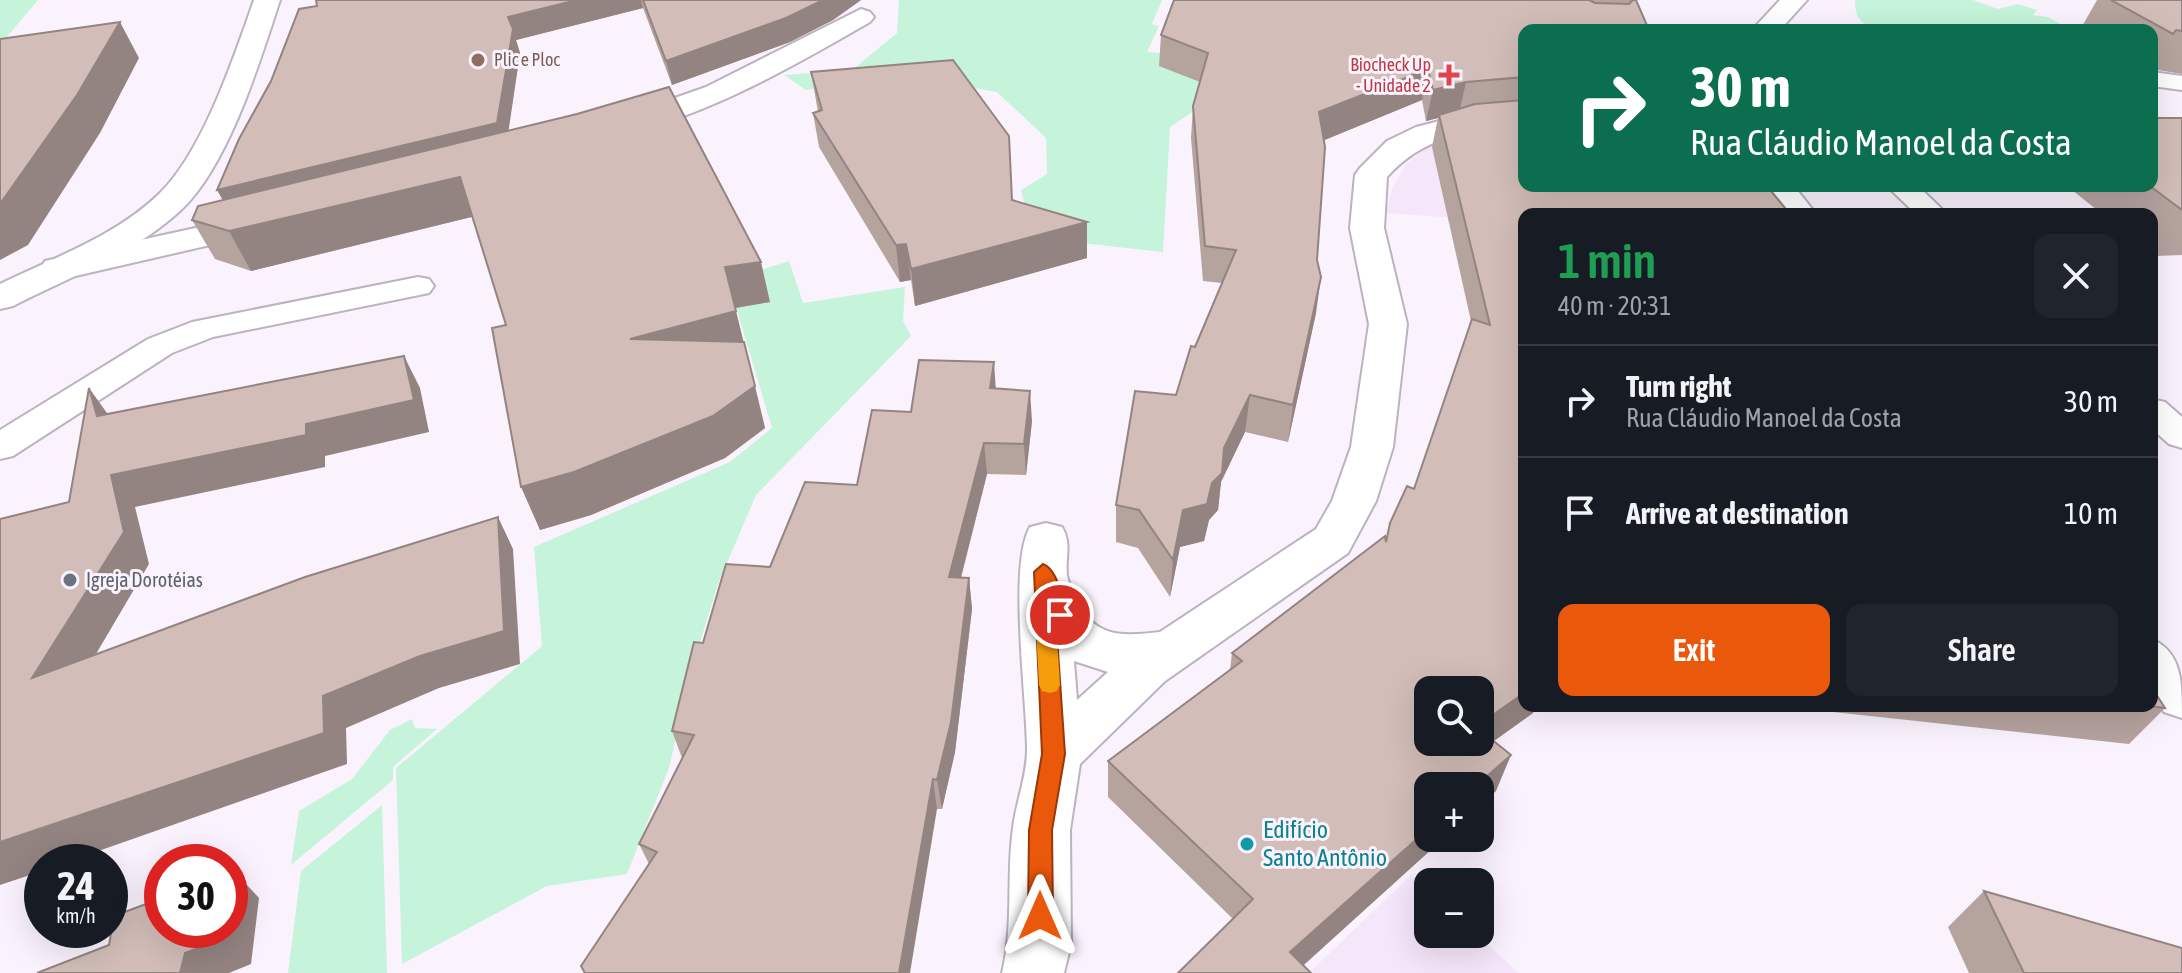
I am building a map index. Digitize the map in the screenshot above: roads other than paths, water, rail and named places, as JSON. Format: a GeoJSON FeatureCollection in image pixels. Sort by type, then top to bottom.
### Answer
{"type":"FeatureCollection","features":[{"type":"Feature","properties":{"kind":"street"},"geometry":{"type":"LineString","coordinates":[[0,298],[126,232],[172,201],[196,173],[248,54],[267,0]]}},
{"type":"Feature","properties":{"kind":"street"},"geometry":{"type":"LineString","coordinates":[[1771,24],[1794,0]]}},
{"type":"Feature","properties":{"kind":"street"},"geometry":{"type":"LineString","coordinates":[[591,137],[716,93],[772,67],[861,17]]}},
{"type":"Feature","properties":{"kind":"street"},"geometry":{"type":"LineString","coordinates":[[1054,754],[1147,667],[1332,541],[1354,501],[1372,447],[1388,324],[1367,228],[1371,175],[1399,148],[1436,131],[1482,120],[1518,119]]}},
{"type":"Feature","properties":{"kind":"street"},"geometry":{"type":"LineString","coordinates":[[1782,192],[1794,208]]}},
{"type":"Feature","properties":{"kind":"street"},"geometry":{"type":"LineString","coordinates":[[58,269],[289,216]]}},
{"type":"Feature","properties":{"kind":"street"},"geometry":{"type":"LineString","coordinates":[[1033,973],[1040,944],[1041,830],[1054,754],[1045,555],[1051,600],[1079,641],[1115,656],[1171,651]]}},
{"type":"Feature","properties":{"kind":"lane"},"geometry":{"type":"LineString","coordinates":[[2158,80],[2182,83]]}},
{"type":"Feature","properties":{"kind":"lane"},"geometry":{"type":"LineString","coordinates":[[1908,192],[1926,208]]}},
{"type":"Feature","properties":{"kind":"lane"},"geometry":{"type":"LineString","coordinates":[[0,447],[160,346],[204,329],[418,286]]}},
{"type":"Feature","properties":{"kind":"lane"},"geometry":{"type":"LineString","coordinates":[[2158,415],[2182,436]]}},
{"type":"Feature","properties":{"kind":"place","name":"Plic e Ploc"},"geometry":{"type":"Point","coordinates":[478,60]}},
{"type":"Feature","properties":{"kind":"place","name":"Biocheck Up - Unidade 2"},"geometry":{"type":"Point","coordinates":[1449,75]}},
{"type":"Feature","properties":{"kind":"place","name":"Igreja Dorotéias"},"geometry":{"type":"Point","coordinates":[70,580]}},
{"type":"Feature","properties":{"kind":"place","name":"Edifício Santo Antônio"},"geometry":{"type":"Point","coordinates":[1247,844]}}]}
